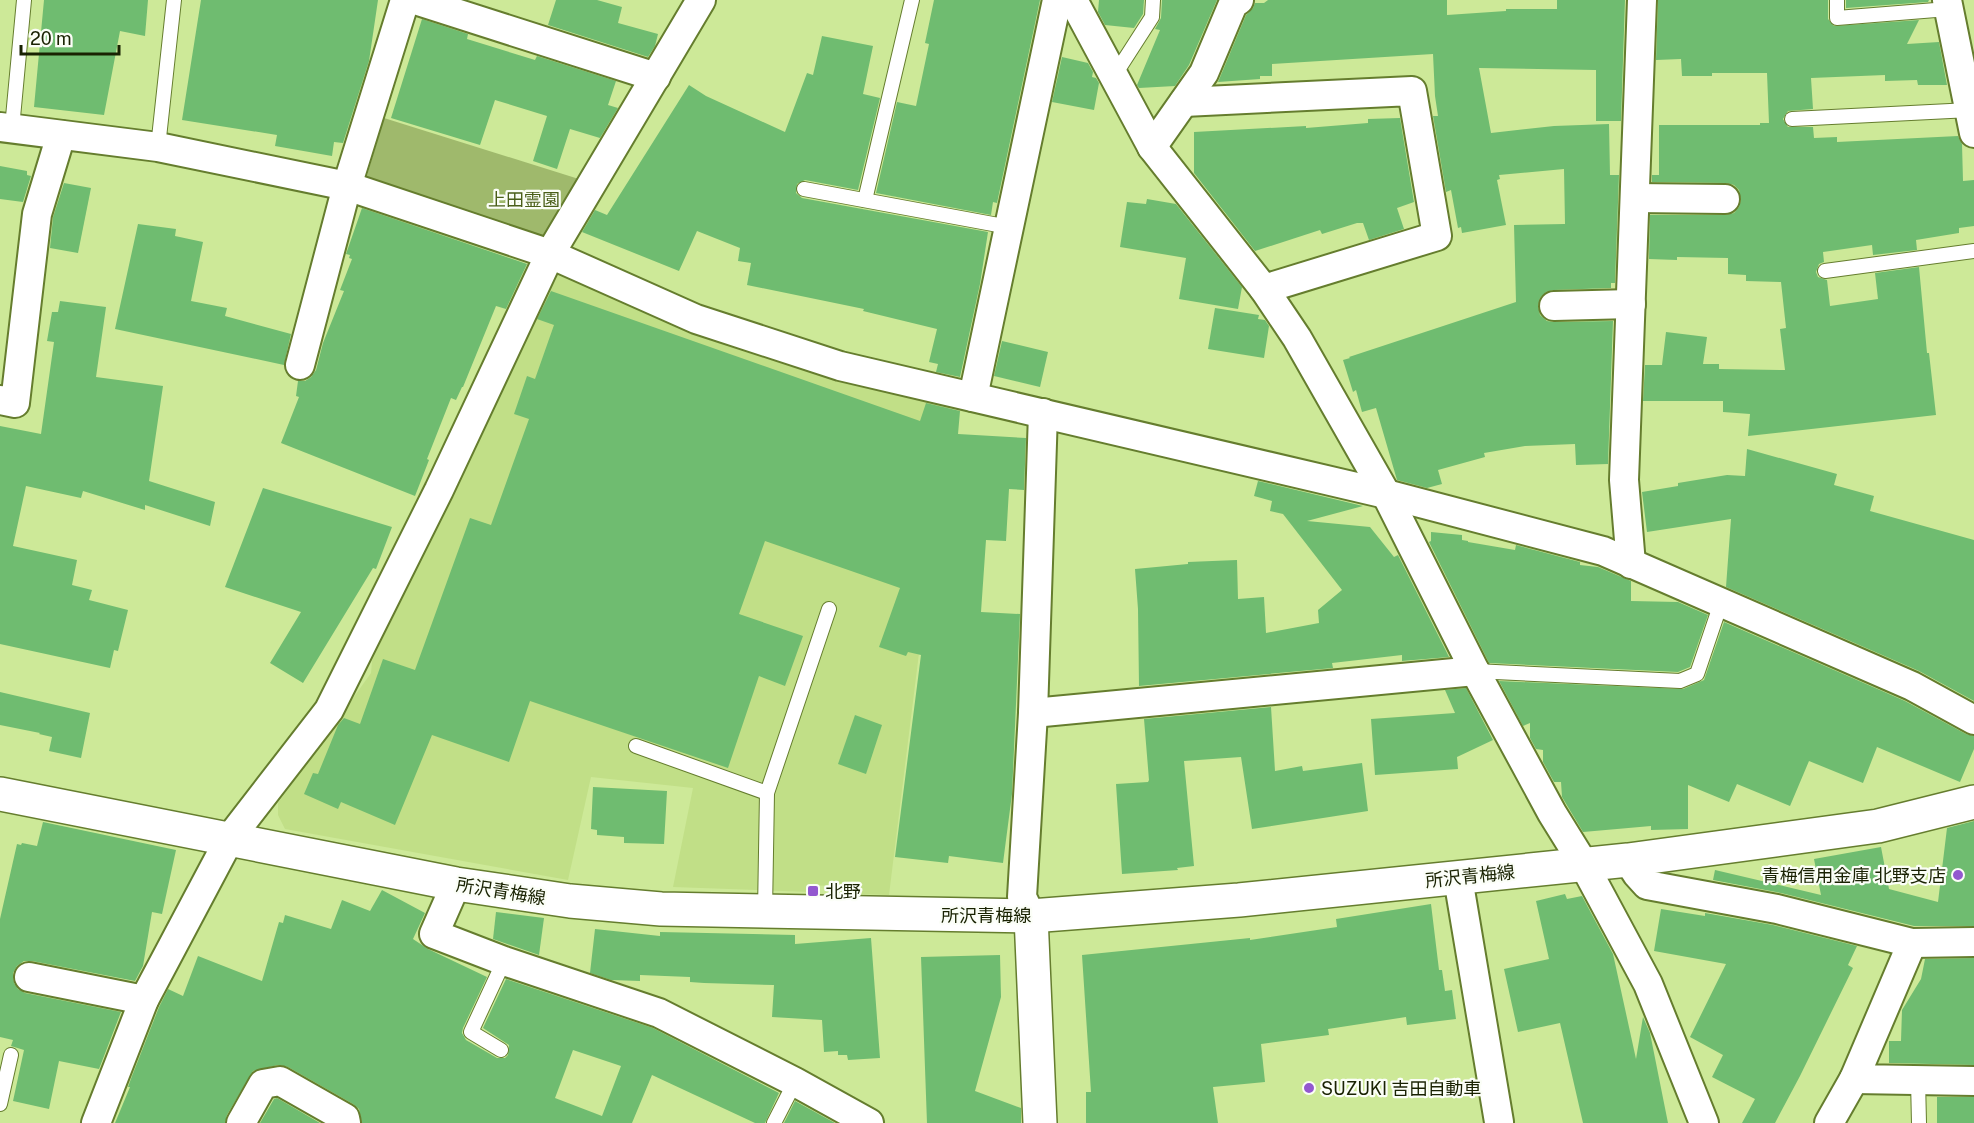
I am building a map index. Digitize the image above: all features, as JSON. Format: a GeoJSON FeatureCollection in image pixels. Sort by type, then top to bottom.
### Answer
{"type":"FeatureCollection","features":[{"type":"Feature","properties":{"kind":"main road","name":"所沢青梅線"},"geometry":{"type":"LineString","coordinates":[[0,794],[456,884],[570,901],[661,909],[1031,916],[1239,900],[1628,860],[1878,826],[1974,802]]}},
{"type":"Feature","properties":{"kind":"main road"},"geometry":{"type":"LineString","coordinates":[[1031,916],[1040,1123]]}},
{"type":"Feature","properties":{"kind":"street"},"geometry":{"type":"LineString","coordinates":[[300,365],[347,186],[405,0]]}},
{"type":"Feature","properties":{"kind":"street"},"geometry":{"type":"LineString","coordinates":[[416,0],[656,77]]}},
{"type":"Feature","properties":{"kind":"street"},"geometry":{"type":"LineString","coordinates":[[96,1123],[144,1000],[230,838],[329,710],[439,490],[550,254],[701,0]]}},
{"type":"Feature","properties":{"kind":"street"},"geometry":{"type":"LineString","coordinates":[[973,397],[1058,0]]}},
{"type":"Feature","properties":{"kind":"street"},"geometry":{"type":"LineString","coordinates":[[1073,0],[1152,147],[1264,289],[1297,338],[1386,494],[1475,671],[1648,984],[1704,1123]]}},
{"type":"Feature","properties":{"kind":"street"},"geometry":{"type":"LineString","coordinates":[[1152,147],[1204,73],[1233,4],[1239,0]]}},
{"type":"Feature","properties":{"kind":"street"},"geometry":{"type":"LineString","coordinates":[[1631,564],[1624,480],[1642,0]]}},
{"type":"Feature","properties":{"kind":"street"},"geometry":{"type":"LineString","coordinates":[[1948,4],[1972,122]]}},
{"type":"Feature","properties":{"kind":"street"},"geometry":{"type":"LineString","coordinates":[[1184,102],[1412,91],[1437,236],[1264,289]]}},
{"type":"Feature","properties":{"kind":"street"},"geometry":{"type":"LineString","coordinates":[[6,127],[158,147],[347,186],[550,254],[696,319],[840,366],[1386,494],[1603,551],[1912,686],[1974,720]]}},
{"type":"Feature","properties":{"kind":"street"},"geometry":{"type":"LineString","coordinates":[[0,400],[15,403],[37,214],[61,135]]}},
{"type":"Feature","properties":{"kind":"street"},"geometry":{"type":"LineString","coordinates":[[1635,198],[1725,199]]}},
{"type":"Feature","properties":{"kind":"street"},"geometry":{"type":"LineString","coordinates":[[1554,306],[1631,304]]}},
{"type":"Feature","properties":{"kind":"street"},"geometry":{"type":"LineString","coordinates":[[1031,916],[1022,897],[1032,714],[1043,413]]}},
{"type":"Feature","properties":{"kind":"street"},"geometry":{"type":"LineString","coordinates":[[1032,714],[1475,671]]}},
{"type":"Feature","properties":{"kind":"street"},"geometry":{"type":"LineString","coordinates":[[1628,860],[1636,874],[1647,885],[1777,909],[1912,943],[1974,942]]}},
{"type":"Feature","properties":{"kind":"street"},"geometry":{"type":"LineString","coordinates":[[1458,878],[1499,1122]]}},
{"type":"Feature","properties":{"kind":"street"},"geometry":{"type":"LineString","coordinates":[[456,884],[434,934],[504,961],[659,1013],[795,1082],[869,1123]]}},
{"type":"Feature","properties":{"kind":"street"},"geometry":{"type":"LineString","coordinates":[[1829,1123],[1854,1078],[1912,943]]}},
{"type":"Feature","properties":{"kind":"street"},"geometry":{"type":"LineString","coordinates":[[29,977],[144,1000]]}},
{"type":"Feature","properties":{"kind":"street"},"geometry":{"type":"LineString","coordinates":[[1854,1078],[1974,1081]]}},
{"type":"Feature","properties":{"kind":"street"},"geometry":{"type":"LineString","coordinates":[[241,1123],[263,1084],[280,1081],[345,1118],[346,1123]]}},
{"type":"Feature","properties":{"kind":"lane"},"geometry":{"type":"LineString","coordinates":[[6,127],[24,0]]}},
{"type":"Feature","properties":{"kind":"lane"},"geometry":{"type":"LineString","coordinates":[[158,147],[174,0]]}},
{"type":"Feature","properties":{"kind":"lane"},"geometry":{"type":"LineString","coordinates":[[865,200],[912,0]]}},
{"type":"Feature","properties":{"kind":"lane"},"geometry":{"type":"LineString","coordinates":[[1114,75],[1152,17],[1153,0]]}},
{"type":"Feature","properties":{"kind":"lane"},"geometry":{"type":"LineString","coordinates":[[1837,0],[1837,18],[1948,4]]}},
{"type":"Feature","properties":{"kind":"lane"},"geometry":{"type":"LineString","coordinates":[[1792,119],[1972,122]]}},
{"type":"Feature","properties":{"kind":"lane"},"geometry":{"type":"LineString","coordinates":[[804,189],[1009,227]]}},
{"type":"Feature","properties":{"kind":"lane"},"geometry":{"type":"LineString","coordinates":[[1825,271],[1974,251]]}},
{"type":"Feature","properties":{"kind":"lane"},"geometry":{"type":"LineString","coordinates":[[1475,671],[1680,681],[1697,674],[1721,603]]}},
{"type":"Feature","properties":{"kind":"lane"},"geometry":{"type":"LineString","coordinates":[[765,912],[767,793],[829,609]]}},
{"type":"Feature","properties":{"kind":"lane"},"geometry":{"type":"LineString","coordinates":[[636,746],[767,793]]}},
{"type":"Feature","properties":{"kind":"lane"},"geometry":{"type":"LineString","coordinates":[[501,1050],[471,1032],[504,961]]}},
{"type":"Feature","properties":{"kind":"lane"},"geometry":{"type":"LineString","coordinates":[[0,1104],[11,1055]]}},
{"type":"Feature","properties":{"kind":"lane"},"geometry":{"type":"LineString","coordinates":[[1918,1080],[1919,1123]]}},
{"type":"Feature","properties":{"kind":"lane"},"geometry":{"type":"LineString","coordinates":[[774,1123],[795,1082]]}},
{"type":"Feature","properties":{"kind":"shaded area"},"geometry":{"type":"Polygon","coordinates":[[[559,267],[950,403],[889,895],[830,893],[830,886],[810,885],[810,892],[673,887],[693,788],[591,777],[568,880],[285,829],[278,815],[278,803],[371,673],[372,661],[549,271],[559,267]]]}},
{"type":"Feature","properties":{"kind":"green space","name":"上田霊園"},"geometry":{"type":"Polygon","coordinates":[[[384,118],[582,180],[542,240],[366,179],[384,118]]]}},
{"type":"Feature","properties":{"kind":"building"},"geometry":{"type":"Polygon","coordinates":[[[44,0],[148,0],[145,36],[120,31],[104,115],[34,107],[44,0]]]}},
{"type":"Feature","properties":{"kind":"building"},"geometry":{"type":"Polygon","coordinates":[[[201,0],[378,0],[369,61],[343,143],[334,142],[332,156],[275,146],[277,135],[182,120],[201,0]]]}},
{"type":"Feature","properties":{"kind":"building"},"geometry":{"type":"Polygon","coordinates":[[[556,0],[597,0],[622,7],[618,23],[658,34],[655,46],[648,57],[548,25],[556,0]]]}},
{"type":"Feature","properties":{"kind":"building"},"geometry":{"type":"Polygon","coordinates":[[[934,0],[1040,0],[997,203],[993,202],[991,215],[876,193],[897,102],[916,106],[929,44],[925,43],[934,0]]]}},
{"type":"Feature","properties":{"kind":"building"},"geometry":{"type":"Polygon","coordinates":[[[1099,0],[1144,0],[1143,14],[1134,28],[1105,25],[1098,12],[1099,0]]]}},
{"type":"Feature","properties":{"kind":"building"},"geometry":{"type":"Polygon","coordinates":[[[1162,0],[1217,0],[1189,65],[1175,86],[1139,88],[1137,85],[1160,30],[1155,29],[1161,18],[1162,0]]]}},
{"type":"Feature","properties":{"kind":"building"},"geometry":{"type":"Polygon","coordinates":[[[1268,0],[1447,0],[1447,15],[1506,11],[1506,9],[1557,9],[1557,0],[1625,0],[1621,121],[1596,121],[1596,70],[1479,68],[1491,133],[1554,126],[1609,124],[1610,175],[1619,175],[1615,283],[1611,283],[1611,288],[1546,292],[1540,298],[1538,306],[1540,315],[1547,321],[1613,321],[1608,464],[1576,465],[1575,444],[1525,446],[1484,453],[1485,457],[1438,470],[1442,484],[1427,488],[1397,480],[1376,408],[1362,412],[1356,390],[1353,392],[1343,360],[1516,302],[1514,225],[1565,224],[1564,169],[1499,175],[1500,179],[1497,180],[1506,225],[1462,233],[1461,227],[1458,228],[1451,190],[1446,192],[1433,116],[1438,116],[1433,54],[1272,64],[1272,76],[1218,82],[1246,15],[1255,3],[1264,3],[1268,0]]]}},
{"type":"Feature","properties":{"kind":"building"},"geometry":{"type":"Polygon","coordinates":[[[1658,0],[1828,0],[1828,19],[1834,26],[1919,20],[1907,44],[1939,42],[1947,85],[1918,85],[1917,80],[1885,81],[1885,75],[1811,78],[1813,109],[1788,111],[1783,119],[1788,127],[1813,127],[1814,138],[1837,137],[1837,142],[1958,136],[1962,144],[1963,181],[1974,180],[1974,226],[1959,228],[1959,233],[1916,240],[1917,250],[1873,255],[1872,245],[1823,252],[1824,262],[1819,264],[1816,272],[1818,277],[1827,280],[1830,306],[1878,299],[1875,273],[1919,267],[1927,353],[1929,353],[1936,415],[1748,436],[1750,414],[1723,412],[1723,401],[1643,401],[1645,365],[1662,365],[1666,332],[1707,337],[1703,364],[1719,364],[1719,369],[1785,370],[1780,329],[1786,328],[1781,282],[1746,281],[1746,275],[1728,274],[1728,258],[1649,259],[1650,215],[1725,215],[1734,213],[1741,200],[1739,190],[1734,185],[1726,183],[1652,182],[1652,175],[1659,175],[1659,125],[1760,125],[1760,123],[1769,123],[1767,73],[1712,73],[1712,76],[1682,76],[1681,59],[1656,60],[1658,0]]]}},
{"type":"Feature","properties":{"kind":"building"},"geometry":{"type":"Polygon","coordinates":[[[1846,0],[1929,0],[1928,2],[1846,8],[1846,0]]]}},
{"type":"Feature","properties":{"kind":"building"},"geometry":{"type":"Polygon","coordinates":[[[422,19],[468,34],[467,39],[535,60],[537,56],[616,81],[608,105],[618,108],[600,138],[570,129],[557,169],[533,161],[547,116],[495,100],[480,145],[391,118],[422,19]]]}},
{"type":"Feature","properties":{"kind":"building"},"geometry":{"type":"Polygon","coordinates":[[[822,36],[873,46],[863,94],[880,98],[858,190],[805,180],[797,184],[796,193],[802,198],[988,232],[980,284],[960,377],[936,372],[938,364],[929,362],[937,329],[863,311],[864,309],[747,285],[751,263],[738,261],[740,248],[697,231],[679,271],[582,232],[595,210],[607,215],[689,85],[706,96],[785,132],[807,73],[813,75],[822,36]]]}},
{"type":"Feature","properties":{"kind":"building"},"geometry":{"type":"Polygon","coordinates":[[[1062,57],[1088,63],[1093,72],[1092,77],[1096,78],[1099,83],[1094,110],[1052,102],[1062,57]]]}},
{"type":"Feature","properties":{"kind":"building"},"geometry":{"type":"Polygon","coordinates":[[[1400,118],[1414,202],[1397,208],[1404,229],[1369,240],[1363,223],[1357,223],[1322,234],[1320,230],[1255,251],[1194,173],[1194,132],[1306,126],[1306,128],[1368,123],[1368,119],[1400,118]]]}},
{"type":"Feature","properties":{"kind":"building"},"geometry":{"type":"Polygon","coordinates":[[[0,166],[27,171],[27,175],[31,176],[23,202],[0,199],[0,166]]]}},
{"type":"Feature","properties":{"kind":"building"},"geometry":{"type":"Polygon","coordinates":[[[64,183],[91,188],[78,253],[50,248],[53,217],[64,183]]]}},
{"type":"Feature","properties":{"kind":"building"},"geometry":{"type":"Polygon","coordinates":[[[1147,199],[1176,204],[1242,287],[1238,309],[1179,299],[1186,258],[1120,247],[1127,202],[1146,204],[1147,199]]]}},
{"type":"Feature","properties":{"kind":"building"},"geometry":{"type":"Polygon","coordinates":[[[362,208],[527,264],[506,309],[496,306],[463,387],[456,400],[451,398],[415,496],[281,443],[299,397],[296,396],[298,381],[305,381],[316,370],[323,343],[344,291],[340,290],[352,259],[346,254],[362,208]]]}},
{"type":"Feature","properties":{"kind":"building"},"geometry":{"type":"Polygon","coordinates":[[[138,224],[176,229],[175,236],[203,242],[191,301],[227,308],[225,316],[291,334],[284,365],[115,329],[138,224]]]}},
{"type":"Feature","properties":{"kind":"building"},"geometry":{"type":"Polygon","coordinates":[[[551,291],[920,421],[926,403],[960,411],[958,434],[1026,438],[1024,490],[1009,489],[1006,541],[986,540],[981,612],[1020,614],[1012,794],[1003,863],[949,856],[948,863],[895,857],[921,655],[908,652],[906,656],[879,647],[900,588],[765,541],[739,614],[803,636],[785,686],[759,676],[728,768],[530,701],[509,762],[432,735],[395,825],[341,802],[338,809],[304,794],[313,773],[318,774],[338,725],[344,718],[360,724],[383,659],[415,670],[470,518],[491,525],[529,419],[514,414],[527,376],[535,379],[554,325],[537,319],[551,291]]]}},
{"type":"Feature","properties":{"kind":"building"},"geometry":{"type":"Polygon","coordinates":[[[60,301],[106,307],[96,377],[163,386],[149,481],[215,502],[210,526],[145,505],[145,510],[83,491],[81,498],[26,486],[13,546],[77,560],[72,585],[92,590],[89,600],[128,610],[118,651],[114,650],[110,668],[0,644],[0,426],[41,434],[54,342],[47,341],[52,312],[58,312],[60,301]]]}},
{"type":"Feature","properties":{"kind":"building"},"geometry":{"type":"Polygon","coordinates":[[[1215,308],[1259,315],[1258,319],[1265,320],[1269,326],[1264,358],[1208,349],[1215,308]]]}},
{"type":"Feature","properties":{"kind":"building"},"geometry":{"type":"Polygon","coordinates":[[[1002,341],[1048,352],[1040,387],[994,376],[1002,341]]]}},
{"type":"Feature","properties":{"kind":"building"},"geometry":{"type":"Polygon","coordinates":[[[1747,449],[1837,474],[1834,485],[1874,496],[1870,511],[1974,540],[1974,701],[1919,671],[1726,587],[1731,519],[1647,532],[1642,492],[1727,475],[1745,476],[1747,449]]]}},
{"type":"Feature","properties":{"kind":"building"},"geometry":{"type":"Polygon","coordinates":[[[1258,481],[1363,506],[1307,521],[1370,527],[1394,557],[1398,555],[1449,657],[1402,661],[1402,655],[1332,663],[1333,668],[1139,686],[1135,569],[1188,564],[1188,562],[1237,560],[1238,599],[1264,597],[1266,633],[1319,623],[1318,610],[1342,590],[1283,514],[1270,511],[1272,501],[1254,496],[1258,481]]]}},
{"type":"Feature","properties":{"kind":"building"},"geometry":{"type":"Polygon","coordinates":[[[263,488],[392,527],[376,569],[373,568],[303,683],[270,663],[301,612],[225,587],[263,488]]]}},
{"type":"Feature","properties":{"kind":"building"},"geometry":{"type":"Polygon","coordinates":[[[1431,532],[1462,535],[1462,540],[1468,542],[1515,550],[1516,545],[1580,562],[1580,565],[1598,567],[1631,581],[1631,601],[1678,602],[1708,615],[1690,667],[1678,672],[1489,663],[1429,542],[1431,532]]]}},
{"type":"Feature","properties":{"kind":"building"},"geometry":{"type":"Polygon","coordinates":[[[1724,622],[1905,701],[1966,734],[1974,736],[1974,749],[1960,782],[1877,747],[1863,783],[1809,761],[1790,806],[1737,784],[1729,802],[1688,785],[1688,829],[1651,830],[1651,826],[1583,832],[1562,797],[1561,782],[1554,782],[1543,762],[1543,750],[1536,749],[1530,738],[1530,723],[1523,726],[1499,681],[1683,689],[1704,680],[1724,622]]]}},
{"type":"Feature","properties":{"kind":"building"},"geometry":{"type":"Polygon","coordinates":[[[1466,688],[1493,740],[1457,757],[1458,769],[1375,775],[1371,719],[1455,713],[1445,690],[1466,688]]]}},
{"type":"Feature","properties":{"kind":"building"},"geometry":{"type":"Polygon","coordinates":[[[0,692],[90,713],[81,758],[49,751],[52,737],[0,725],[0,692]]]}},
{"type":"Feature","properties":{"kind":"building"},"geometry":{"type":"Polygon","coordinates":[[[1271,707],[1275,771],[1302,766],[1303,771],[1362,763],[1368,811],[1252,829],[1241,757],[1184,761],[1194,866],[1177,868],[1178,870],[1122,874],[1116,784],[1148,782],[1149,780],[1144,719],[1271,707]]]}},
{"type":"Feature","properties":{"kind":"building"},"geometry":{"type":"Polygon","coordinates":[[[855,715],[882,725],[866,774],[838,764],[855,715]]]}},
{"type":"Feature","properties":{"kind":"building"},"geometry":{"type":"Polygon","coordinates":[[[593,787],[667,791],[664,844],[624,843],[624,837],[597,835],[597,830],[591,829],[593,787]]]}},
{"type":"Feature","properties":{"kind":"building"},"geometry":{"type":"Polygon","coordinates":[[[1974,821],[1974,926],[1914,926],[1781,893],[1713,880],[1715,870],[1821,895],[1814,859],[1881,847],[1889,889],[1938,902],[1947,828],[1974,821]]]}},
{"type":"Feature","properties":{"kind":"building"},"geometry":{"type":"Polygon","coordinates":[[[43,822],[176,850],[162,914],[152,912],[143,966],[135,981],[32,961],[24,961],[13,973],[14,983],[25,993],[121,1012],[99,1069],[59,1061],[49,1109],[13,1101],[24,1050],[11,1046],[13,1040],[0,1037],[0,919],[17,844],[37,846],[43,822]]]}},
{"type":"Feature","properties":{"kind":"building"},"geometry":{"type":"Polygon","coordinates":[[[382,890],[425,913],[413,939],[428,949],[487,977],[462,1033],[466,1040],[497,1058],[505,1058],[508,1055],[509,1045],[483,1028],[506,979],[653,1028],[779,1093],[765,1123],[755,1123],[652,1075],[632,1123],[362,1123],[359,1109],[353,1104],[288,1067],[278,1065],[253,1071],[227,1115],[225,1123],[115,1123],[159,1007],[168,989],[183,996],[198,956],[262,981],[279,922],[283,923],[285,915],[331,929],[342,900],[370,911],[382,890]],[[573,1050],[555,1098],[602,1116],[621,1066],[573,1050]]]}},
{"type":"Feature","properties":{"kind":"building"},"geometry":{"type":"Polygon","coordinates":[[[1565,894],[1567,899],[1582,896],[1613,954],[1636,1059],[1643,1017],[1650,1033],[1668,1123],[1583,1123],[1560,1023],[1518,1032],[1504,969],[1549,959],[1536,901],[1565,894]]]}},
{"type":"Feature","properties":{"kind":"building"},"geometry":{"type":"Polygon","coordinates":[[[1431,904],[1439,970],[1442,970],[1445,991],[1452,990],[1456,1019],[1407,1025],[1406,1017],[1328,1029],[1329,1035],[1261,1044],[1265,1082],[1213,1087],[1218,1123],[1086,1123],[1086,1092],[1091,1092],[1082,955],[1250,938],[1250,940],[1337,927],[1336,919],[1431,904]]]}},
{"type":"Feature","properties":{"kind":"building"},"geometry":{"type":"Polygon","coordinates":[[[1661,909],[1705,916],[1705,913],[1773,925],[1857,946],[1848,965],[1853,968],[1775,1123],[1742,1123],[1755,1099],[1712,1077],[1723,1055],[1690,1037],[1726,964],[1654,951],[1661,909]]]}},
{"type":"Feature","properties":{"kind":"building"},"geometry":{"type":"Polygon","coordinates":[[[496,912],[544,918],[539,955],[493,939],[496,912]]]}},
{"type":"Feature","properties":{"kind":"building"},"geometry":{"type":"Polygon","coordinates":[[[595,929],[660,936],[660,932],[795,935],[795,944],[871,938],[880,1058],[848,1060],[847,1055],[838,1055],[838,1051],[824,1052],[822,1020],[772,1017],[774,985],[690,982],[690,977],[640,975],[640,981],[611,980],[590,973],[595,929]]]}},
{"type":"Feature","properties":{"kind":"building"},"geometry":{"type":"Polygon","coordinates":[[[1000,955],[1001,997],[975,1091],[1021,1108],[1021,1123],[927,1123],[921,957],[1000,955]]]}},
{"type":"Feature","properties":{"kind":"building"},"geometry":{"type":"Polygon","coordinates":[[[1974,958],[1974,1065],[1889,1063],[1889,1041],[1901,1041],[1902,1010],[1921,979],[1925,959],[1974,958]]]}},
{"type":"Feature","properties":{"kind":"building"},"geometry":{"type":"Polygon","coordinates":[[[1937,1097],[1974,1097],[1974,1123],[1937,1123],[1937,1097]]]}},
{"type":"Feature","properties":{"kind":"building"},"geometry":{"type":"Polygon","coordinates":[[[277,1098],[320,1123],[260,1123],[274,1099],[277,1098]]]}},
{"type":"Feature","properties":{"kind":"building"},"geometry":{"type":"Polygon","coordinates":[[[795,1101],[835,1123],[784,1123],[795,1101]]]}},
{"type":"Feature","properties":{"kind":"place","name":"青梅信用金庫 北野支店"},"geometry":{"type":"Point","coordinates":[1958,875]}},
{"type":"Feature","properties":{"kind":"place","name":"北野"},"geometry":{"type":"Point","coordinates":[813,891]}},
{"type":"Feature","properties":{"kind":"place","name":"SUZUKI 吉田自動車"},"geometry":{"type":"Point","coordinates":[1309,1088]}}]}
